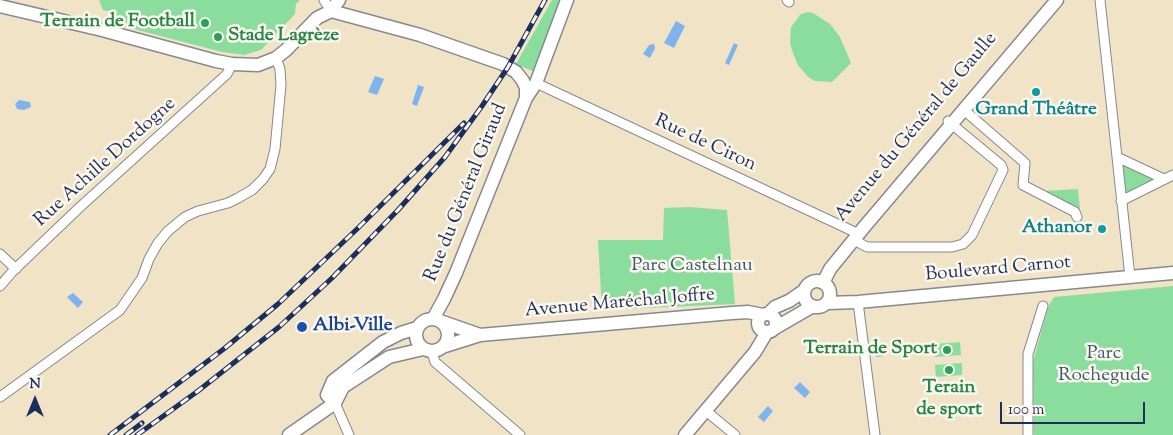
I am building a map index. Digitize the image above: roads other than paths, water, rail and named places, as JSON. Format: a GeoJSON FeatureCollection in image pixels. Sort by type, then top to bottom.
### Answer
{"type":"FeatureCollection","features":[{"type":"Feature","properties":{"kind":"main road"},"geometry":{"type":"LineString","coordinates":[[0,6],[232,64],[258,65],[276,58],[286,50],[318,18],[331,11],[339,0]]}},
{"type":"Feature","properties":{"kind":"main road","name":"Rue du Général Giraud"},"geometry":{"type":"LineString","coordinates":[[436,320],[526,98],[536,82],[567,0]]}},
{"type":"Feature","properties":{"kind":"main road","name":"Avenue du Général de Gaulle"},"geometry":{"type":"LineString","coordinates":[[820,282],[856,235],[1050,0]]}},
{"type":"Feature","properties":{"kind":"main road","name":"Avenue du Général de Gaulle"},"geometry":{"type":"LineString","coordinates":[[950,123],[964,110],[1057,0]]}},
{"type":"Feature","properties":{"kind":"main road"},"geometry":{"type":"LineString","coordinates":[[331,11],[420,35],[503,64],[516,72],[523,81],[526,88],[526,98]]}},
{"type":"Feature","properties":{"kind":"main road","name":"Boulevard Carnot"},"geometry":{"type":"LineString","coordinates":[[827,303],[858,302],[1173,273]]}},
{"type":"Feature","properties":{"kind":"main road"},"geometry":{"type":"LineString","coordinates":[[805,290],[807,302],[813,306],[821,307],[827,303],[830,292],[829,288],[820,282],[809,284],[805,290],[789,301],[775,307],[759,320],[759,326],[762,331],[771,330],[813,306]]}},
{"type":"Feature","properties":{"kind":"main road","name":"Avenue Maréchal Joffre"},"geometry":{"type":"LineString","coordinates":[[480,335],[732,313],[748,312],[766,315]]}},
{"type":"Feature","properties":{"kind":"main road"},"geometry":{"type":"LineString","coordinates":[[436,320],[444,324],[448,332],[445,346]]}},
{"type":"Feature","properties":{"kind":"main road"},"geometry":{"type":"LineString","coordinates":[[335,403],[326,395],[333,381],[384,342],[417,328],[424,321],[436,320],[480,335]]}},
{"type":"Feature","properties":{"kind":"main road"},"geometry":{"type":"LineString","coordinates":[[417,328],[417,342],[427,350]]}},
{"type":"Feature","properties":{"kind":"main road"},"geometry":{"type":"LineString","coordinates":[[685,435],[755,352],[771,330]]}},
{"type":"Feature","properties":{"kind":"main road"},"geometry":{"type":"LineString","coordinates":[[289,435],[335,403],[343,388],[389,357],[427,350],[437,351],[445,346],[480,335]]}},
{"type":"Feature","properties":{"kind":"street"},"geometry":{"type":"LineString","coordinates":[[324,0],[331,11]]}},
{"type":"Feature","properties":{"kind":"street"},"geometry":{"type":"LineString","coordinates":[[1100,0],[1130,277]]}},
{"type":"Feature","properties":{"kind":"street"},"geometry":{"type":"LineString","coordinates":[[0,397],[120,310],[142,278],[158,243],[168,231],[185,217],[238,198],[252,190],[263,179],[270,169],[275,149],[281,85],[280,69],[276,58]]}},
{"type":"Feature","properties":{"kind":"street","name":"Rue Achille Dordogne"},"geometry":{"type":"LineString","coordinates":[[0,286],[80,206],[227,74],[232,64]]}},
{"type":"Feature","properties":{"kind":"street","name":"Rue de Ciron"},"geometry":{"type":"LineString","coordinates":[[536,82],[856,235],[867,247],[952,247],[963,244],[972,236],[1003,170],[1001,165],[950,123]]}},
{"type":"Feature","properties":{"kind":"street"},"geometry":{"type":"LineString","coordinates":[[964,110],[1026,163],[1023,185],[1075,212],[1077,217]]}},
{"type":"Feature","properties":{"kind":"street"},"geometry":{"type":"LineString","coordinates":[[1117,157],[1164,179]]}},
{"type":"Feature","properties":{"kind":"street"},"geometry":{"type":"LineString","coordinates":[[1122,201],[1173,175]]}},
{"type":"Feature","properties":{"kind":"street"},"geometry":{"type":"LineString","coordinates":[[0,254],[16,269]]}},
{"type":"Feature","properties":{"kind":"street"},"geometry":{"type":"LineString","coordinates":[[858,302],[876,435]]}},
{"type":"Feature","properties":{"kind":"street"},"geometry":{"type":"LineString","coordinates":[[1028,435],[1028,354],[1043,306]]}},
{"type":"Feature","properties":{"kind":"street"},"geometry":{"type":"LineString","coordinates":[[427,350],[435,362],[520,435]]}},
{"type":"Feature","properties":{"kind":"street"},"geometry":{"type":"LineString","coordinates":[[335,403],[349,435]]}},
{"type":"Feature","properties":{"kind":"street"},"geometry":{"type":"LineString","coordinates":[[706,411],[735,435]]}},
{"type":"Feature","properties":{"kind":"water"},"geometry":{"type":"Polygon","coordinates":[[[676,21],[685,26],[674,48],[664,43],[676,21]]]}},
{"type":"Feature","properties":{"kind":"water"},"geometry":{"type":"Polygon","coordinates":[[[734,43],[738,45],[729,65],[725,63],[734,43]]]}},
{"type":"Feature","properties":{"kind":"water"},"geometry":{"type":"Polygon","coordinates":[[[654,44],[655,48],[650,58],[643,54],[649,45],[654,44]]]}},
{"type":"Feature","properties":{"kind":"water"},"geometry":{"type":"Polygon","coordinates":[[[375,76],[384,79],[377,95],[368,92],[375,76]]]}},
{"type":"Feature","properties":{"kind":"water"},"geometry":{"type":"Polygon","coordinates":[[[418,85],[424,87],[417,106],[412,104],[418,85]]]}},
{"type":"Feature","properties":{"kind":"water"},"geometry":{"type":"Polygon","coordinates":[[[19,100],[30,102],[31,107],[24,110],[17,109],[15,104],[19,100]]]}},
{"type":"Feature","properties":{"kind":"water"},"geometry":{"type":"Polygon","coordinates":[[[73,293],[83,302],[78,308],[67,297],[73,293]]]}},
{"type":"Feature","properties":{"kind":"water"},"geometry":{"type":"Polygon","coordinates":[[[881,343],[884,356],[876,357],[874,344],[881,343]]]}},
{"type":"Feature","properties":{"kind":"water"},"geometry":{"type":"Polygon","coordinates":[[[800,382],[810,392],[805,398],[794,388],[800,382]]]}},
{"type":"Feature","properties":{"kind":"water"},"geometry":{"type":"Polygon","coordinates":[[[768,406],[773,411],[764,422],[758,417],[768,406]]]}},
{"type":"Feature","properties":{"kind":"railway"},"geometry":{"type":"LineString","coordinates":[[137,435],[198,391],[279,327],[332,278],[398,210],[445,157],[482,106],[508,67],[545,0]]}},
{"type":"Feature","properties":{"kind":"railway"},"geometry":{"type":"LineString","coordinates":[[110,435],[225,348],[278,304],[464,123]]}},
{"type":"Feature","properties":{"kind":"railway"},"geometry":{"type":"LineString","coordinates":[[126,435],[142,423]]}},
{"type":"Feature","properties":{"kind":"place","name":"Terrain de Football"},"geometry":{"type":"Point","coordinates":[205,23]}},
{"type":"Feature","properties":{"kind":"place","name":"Stade Lagrèze"},"geometry":{"type":"Point","coordinates":[218,37]}},
{"type":"Feature","properties":{"kind":"place","name":"Grand Théâtre"},"geometry":{"type":"Point","coordinates":[1036,92]}},
{"type":"Feature","properties":{"kind":"place","name":"Athanor"},"geometry":{"type":"Point","coordinates":[1102,229]}},
{"type":"Feature","properties":{"kind":"place","name":"Albi-Ville"},"geometry":{"type":"Point","coordinates":[302,327]}},
{"type":"Feature","properties":{"kind":"place","name":"Terrain de Sport"},"geometry":{"type":"Point","coordinates":[947,350]}},
{"type":"Feature","properties":{"kind":"place","name":"Terain de sport"},"geometry":{"type":"Point","coordinates":[949,370]}},
{"type":"Feature","properties":{"kind":"park label","name":"Parc Castelnau"},"geometry":{"type":"Point","coordinates":[692,267]}},
{"type":"Feature","properties":{"kind":"park label","name":"Parc Rochegude"},"geometry":{"type":"Point","coordinates":[1104,366]}}]}
